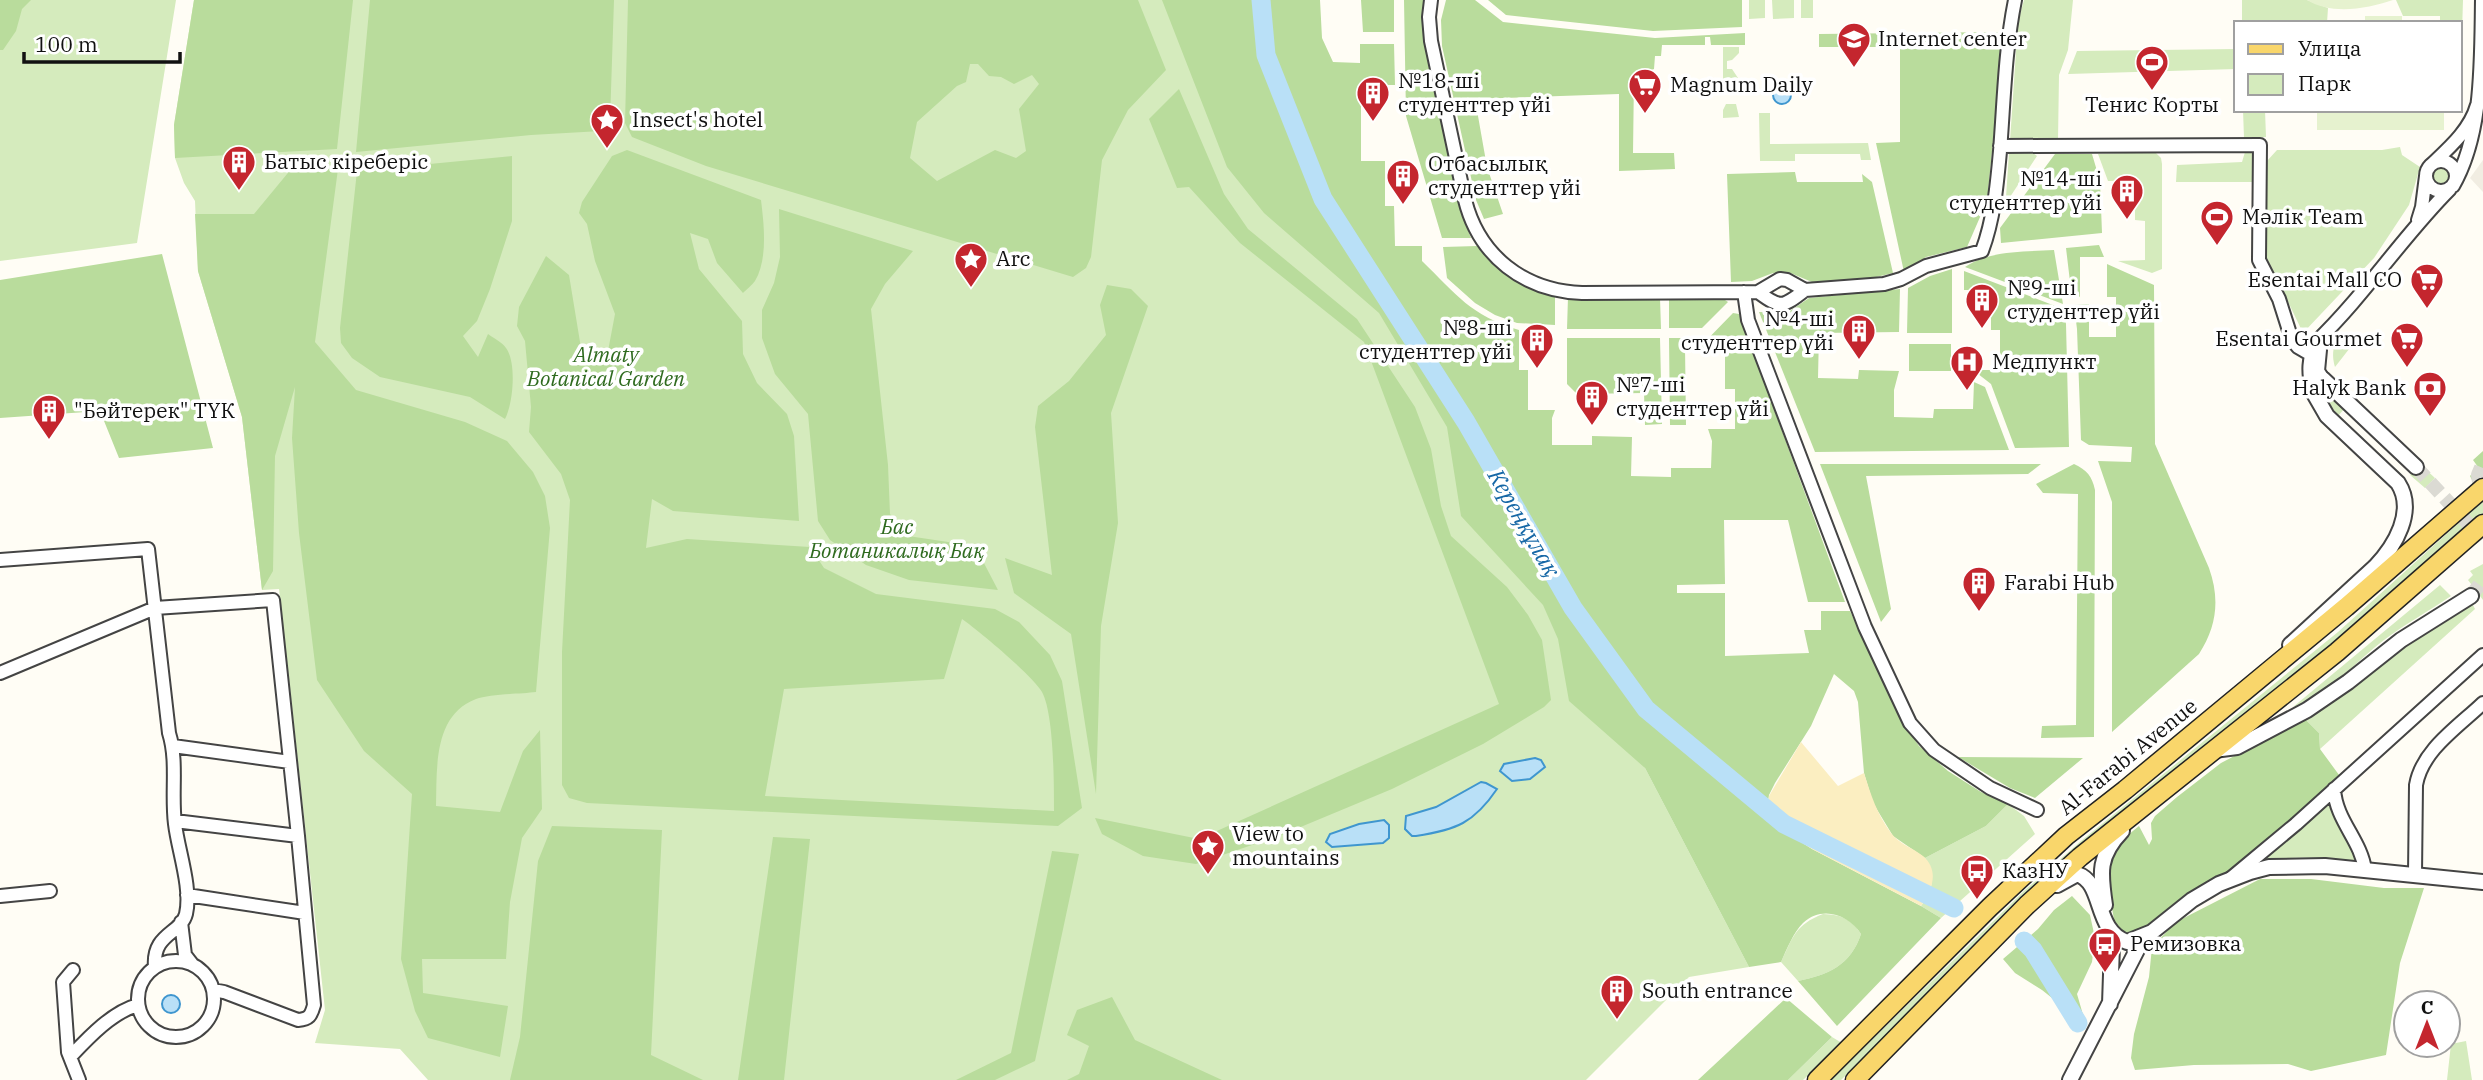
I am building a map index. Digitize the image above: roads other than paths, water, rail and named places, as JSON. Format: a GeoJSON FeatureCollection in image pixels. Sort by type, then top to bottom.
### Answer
{"type":"FeatureCollection","features":[{"type":"Feature","properties":{"kind":"main road","name":"Al-Farabi Avenue"},"geometry":{"type":"LineString","coordinates":[[1817,1080],[2066,836],[2236,698],[2483,488]]}},
{"type":"Feature","properties":{"kind":"main road"},"geometry":{"type":"LineString","coordinates":[[1855,1080],[2027,905],[2080,857],[2337,652],[2483,524]]}},
{"type":"Feature","properties":{"kind":"street"},"geometry":{"type":"LineString","coordinates":[[1431,0],[1431,41],[1467,210],[1482,242],[1499,260],[1525,278],[1561,292],[1758,292],[1780,279],[1805,290]]}},
{"type":"Feature","properties":{"kind":"street"},"geometry":{"type":"LineString","coordinates":[[1758,292],[1774,304],[1781,305],[1805,290],[1884,284],[1926,267],[1982,251],[1990,224],[2000,146],[2009,29],[2015,0]]}},
{"type":"Feature","properties":{"kind":"street"},"geometry":{"type":"LineString","coordinates":[[2236,698],[2308,626],[2386,555],[2403,525],[2404,497],[2398,483],[2327,416],[2312,390],[2309,376],[2310,354],[2316,342],[2385,266],[2465,168],[2481,112],[2482,0]]}},
{"type":"Feature","properties":{"kind":"street"},"geometry":{"type":"LineString","coordinates":[[2416,226],[2428,170],[2468,125],[2482,88]]}},
{"type":"Feature","properties":{"kind":"street"},"geometry":{"type":"LineString","coordinates":[[2000,146],[2260,145],[2259,260],[2279,299],[2292,340],[2298,348],[2310,354]]}},
{"type":"Feature","properties":{"kind":"street"},"geometry":{"type":"LineString","coordinates":[[2428,170],[2440,161],[2450,165],[2456,173],[2451,187]]}},
{"type":"Feature","properties":{"kind":"street"},"geometry":{"type":"LineString","coordinates":[[2428,170],[2428,184],[2436,191],[2451,187]]}},
{"type":"Feature","properties":{"kind":"street"},"geometry":{"type":"LineString","coordinates":[[1744,292],[1748,320],[1862,619],[1910,723],[1934,750],[1990,788],[2037,810]]}},
{"type":"Feature","properties":{"kind":"street"},"geometry":{"type":"LineString","coordinates":[[2330,329],[2319,352],[2318,371],[2323,379],[2416,467]]}},
{"type":"Feature","properties":{"kind":"street"},"geometry":{"type":"LineString","coordinates":[[2312,390],[2323,379]]}},
{"type":"Feature","properties":{"kind":"street"},"geometry":{"type":"LineString","coordinates":[[0,560],[148,549],[169,733],[173,746],[175,821],[187,895],[186,916],[160,944],[154,957],[155,967]]}},
{"type":"Feature","properties":{"kind":"street"},"geometry":{"type":"LineString","coordinates":[[2214,750],[2237,747],[2307,710],[2401,640],[2471,596]]}},
{"type":"Feature","properties":{"kind":"street"},"geometry":{"type":"LineString","coordinates":[[0,673],[155,608],[273,600],[314,1005],[312,1015],[306,1020],[298,1020],[213,990]]}},
{"type":"Feature","properties":{"kind":"street"},"geometry":{"type":"LineString","coordinates":[[2070,1080],[2138,948],[2152,932],[2192,900],[2231,878],[2483,655]]}},
{"type":"Feature","properties":{"kind":"street"},"geometry":{"type":"LineString","coordinates":[[2415,874],[2418,771],[2429,754],[2483,703]]}},
{"type":"Feature","properties":{"kind":"street"},"geometry":{"type":"LineString","coordinates":[[173,746],[290,762]]}},
{"type":"Feature","properties":{"kind":"street"},"geometry":{"type":"LineString","coordinates":[[2334,789],[2338,811],[2360,849],[2365,870]]}},
{"type":"Feature","properties":{"kind":"street"},"geometry":{"type":"LineString","coordinates":[[2110,1004],[2112,947],[2101,880],[2105,853],[2115,838],[2148,803]]}},
{"type":"Feature","properties":{"kind":"street"},"geometry":{"type":"LineString","coordinates":[[175,821],[298,836]]}},
{"type":"Feature","properties":{"kind":"street"},"geometry":{"type":"LineString","coordinates":[[2231,878],[2269,867],[2289,866],[2415,874],[2483,882]]}},
{"type":"Feature","properties":{"kind":"street"},"geometry":{"type":"LineString","coordinates":[[2027,905],[2077,874],[2088,880],[2109,932],[2127,942]]}},
{"type":"Feature","properties":{"kind":"street"},"geometry":{"type":"LineString","coordinates":[[0,896],[50,891]]}},
{"type":"Feature","properties":{"kind":"street"},"geometry":{"type":"LineString","coordinates":[[187,895],[305,913]]}},
{"type":"Feature","properties":{"kind":"street"},"geometry":{"type":"LineString","coordinates":[[181,922],[185,955],[192,965],[206,975],[213,990],[214,1004],[212,1014],[198,1030],[178,1037],[160,1034],[148,1026],[142,1017],[138,1005],[141,984],[155,967],[173,961],[192,965]]}},
{"type":"Feature","properties":{"kind":"street"},"geometry":{"type":"LineString","coordinates":[[2112,947],[2152,932]]}},
{"type":"Feature","properties":{"kind":"street"},"geometry":{"type":"LineString","coordinates":[[73,970],[63,982],[70,1057],[79,1080]]}},
{"type":"Feature","properties":{"kind":"street"},"geometry":{"type":"LineString","coordinates":[[70,1057],[88,1037],[128,1008],[138,1005]]}},
{"type":"Feature","properties":{"kind":"water"},"geometry":{"type":"Polygon","coordinates":[[[1782,86],[1788,89],[1791,95],[1788,101],[1782,104],[1776,101],[1773,95],[1776,89],[1782,86]]]}},
{"type":"Feature","properties":{"kind":"water"},"geometry":{"type":"Polygon","coordinates":[[[1535,758],[1541,760],[1545,767],[1530,779],[1512,781],[1500,771],[1504,764],[1535,758]]]}},
{"type":"Feature","properties":{"kind":"water"},"geometry":{"type":"Polygon","coordinates":[[[1481,782],[1497,789],[1480,810],[1463,823],[1442,831],[1416,836],[1412,836],[1405,829],[1406,816],[1436,807],[1481,782]]]}},
{"type":"Feature","properties":{"kind":"water"},"geometry":{"type":"Polygon","coordinates":[[[1384,820],[1389,825],[1389,838],[1383,843],[1332,847],[1326,842],[1330,834],[1359,824],[1384,820]]]}},
{"type":"Feature","properties":{"kind":"water"},"geometry":{"type":"Polygon","coordinates":[[[171,995],[177,998],[180,1004],[177,1010],[171,1013],[165,1010],[162,1004],[165,998],[171,995]]]}},
{"type":"Feature","properties":{"kind":"waterway","name":"Кереңқұлақ"},"geometry":{"type":"LineString","coordinates":[[1261,0],[1266,55],[1323,199],[1466,422],[1573,608],[1646,709],[1784,824],[1954,908]]}},
{"type":"Feature","properties":{"kind":"waterway","name":"Кереңқұлақ"},"geometry":{"type":"LineString","coordinates":[[2024,941],[2033,950],[2078,1023]]}},
{"type":"Feature","properties":{"kind":"tunnel"},"geometry":{"type":"LineString","coordinates":[[2416,467],[2483,543]]}},
{"type":"Feature","properties":{"kind":"tunnel"},"geometry":{"type":"LineString","coordinates":[[2483,468],[2480,475],[2483,494]]}},
{"type":"Feature","properties":{"kind":"tunnel"},"geometry":{"type":"LineString","coordinates":[[2471,596],[2483,580]]}},
{"type":"Feature","properties":{"kind":"place","name":"Internet center"},"geometry":{"type":"Point","coordinates":[1854,69]}},
{"type":"Feature","properties":{"kind":"place","name":"Тенис Корты"},"geometry":{"type":"Point","coordinates":[2152,92]}},
{"type":"Feature","properties":{"kind":"place","name":"Magnum Daily"},"geometry":{"type":"Point","coordinates":[1645,115]}},
{"type":"Feature","properties":{"kind":"place","name":"№18-ші студенттер үйі"},"geometry":{"type":"Point","coordinates":[1373,123]}},
{"type":"Feature","properties":{"kind":"place","name":"Insect's hotel"},"geometry":{"type":"Point","coordinates":[607,150]}},
{"type":"Feature","properties":{"kind":"place","name":"Батыс кіреберіс"},"geometry":{"type":"Point","coordinates":[239,192]}},
{"type":"Feature","properties":{"kind":"place","name":"Отбасылық студенттер үйі"},"geometry":{"type":"Point","coordinates":[1403,206]}},
{"type":"Feature","properties":{"kind":"place","name":"№14-ші студенттер үйі"},"geometry":{"type":"Point","coordinates":[2127,221]}},
{"type":"Feature","properties":{"kind":"place","name":"Мәлік Team"},"geometry":{"type":"Point","coordinates":[2217,247]}},
{"type":"Feature","properties":{"kind":"place","name":"Arc"},"geometry":{"type":"Point","coordinates":[971,289]}},
{"type":"Feature","properties":{"kind":"place","name":"Esentai Mall СО"},"geometry":{"type":"Point","coordinates":[2427,310]}},
{"type":"Feature","properties":{"kind":"place","name":"№9-ші студенттер үйі"},"geometry":{"type":"Point","coordinates":[1982,330]}},
{"type":"Feature","properties":{"kind":"place","name":"№4-ші студенттер үйі"},"geometry":{"type":"Point","coordinates":[1859,361]}},
{"type":"Feature","properties":{"kind":"place","name":"Esentai Gourmet"},"geometry":{"type":"Point","coordinates":[2407,369]}},
{"type":"Feature","properties":{"kind":"place","name":"№8-ші студенттер үйі"},"geometry":{"type":"Point","coordinates":[1537,370]}},
{"type":"Feature","properties":{"kind":"place","name":"Медпункт"},"geometry":{"type":"Point","coordinates":[1967,392]}},
{"type":"Feature","properties":{"kind":"place","name":"Halyk Bank"},"geometry":{"type":"Point","coordinates":[2430,418]}},
{"type":"Feature","properties":{"kind":"place","name":"№7-ші студенттер үйі"},"geometry":{"type":"Point","coordinates":[1592,427]}},
{"type":"Feature","properties":{"kind":"place","name":"\"Бәйтерек\" ТҮК"},"geometry":{"type":"Point","coordinates":[49,441]}},
{"type":"Feature","properties":{"kind":"place","name":"Farabi Hub"},"geometry":{"type":"Point","coordinates":[1979,613]}},
{"type":"Feature","properties":{"kind":"place","name":"View to mountains"},"geometry":{"type":"Point","coordinates":[1208,876]}},
{"type":"Feature","properties":{"kind":"place","name":"КазНУ"},"geometry":{"type":"Point","coordinates":[1977,901]}},
{"type":"Feature","properties":{"kind":"place","name":"Ремизовка"},"geometry":{"type":"Point","coordinates":[2105,974]}},
{"type":"Feature","properties":{"kind":"place","name":"South entrance"},"geometry":{"type":"Point","coordinates":[1617,1021]}},
{"type":"Feature","properties":{"kind":"park label","name":"Almaty Botanical Garden"},"geometry":{"type":"Point","coordinates":[606,367]}},
{"type":"Feature","properties":{"kind":"park label","name":"Бас Ботаникалық Бақ"},"geometry":{"type":"Point","coordinates":[897,539]}}]}
